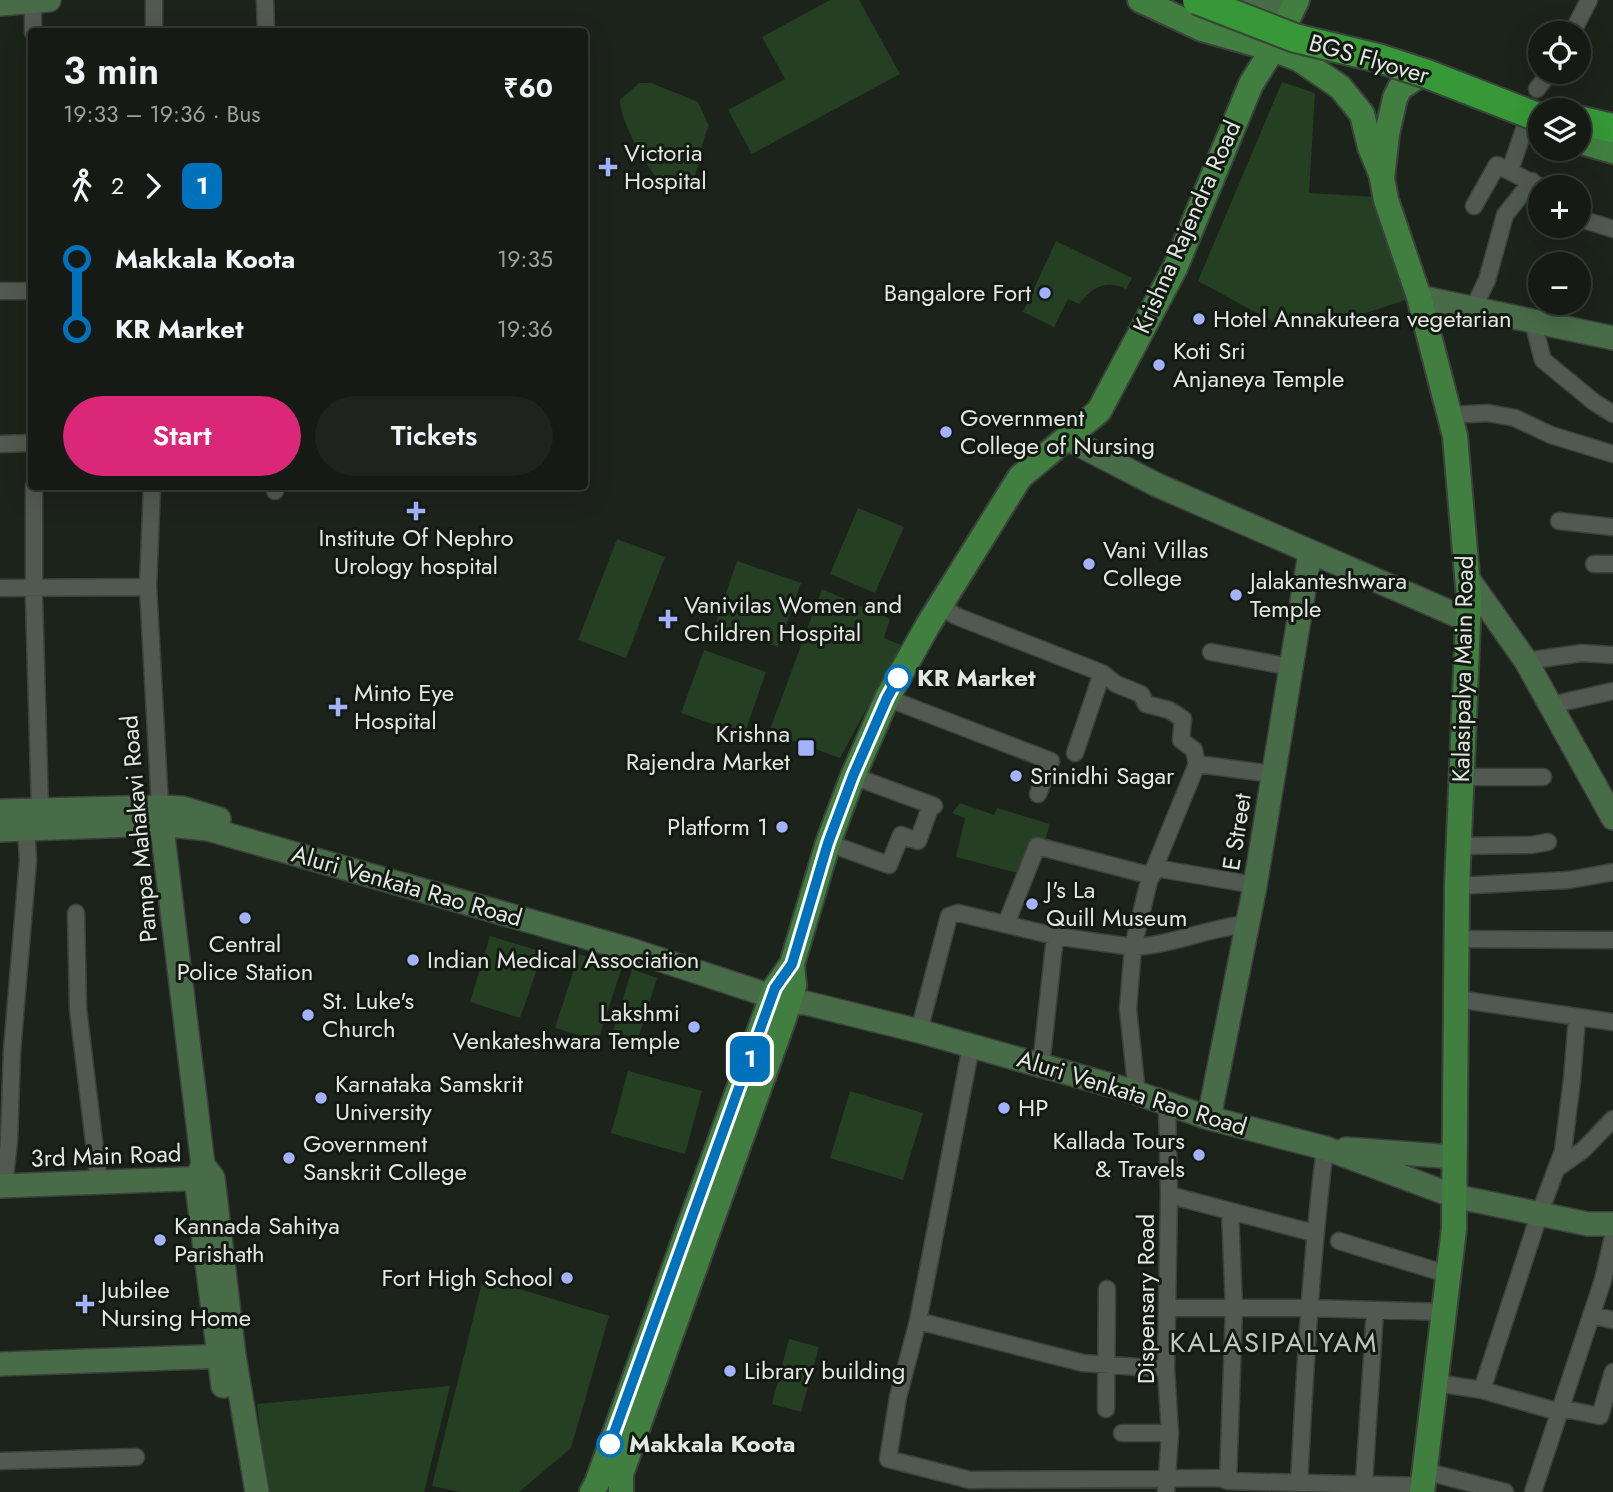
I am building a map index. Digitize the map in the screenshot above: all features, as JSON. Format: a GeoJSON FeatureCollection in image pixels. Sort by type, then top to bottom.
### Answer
{"type":"FeatureCollection","features":[{"type":"Feature","properties":{"kind":"highway","name":"BGS Flyover"},"geometry":{"type":"LineString","coordinates":[[1224,0],[1303,30],[1380,47],[1425,62],[1528,108]]}},
{"type":"Feature","properties":{"kind":"highway","name":"BGS Flyover"},"geometry":{"type":"LineString","coordinates":[[1192,11],[1378,58],[1528,109]]}},
{"type":"Feature","properties":{"kind":"highway"},"geometry":{"type":"LineString","coordinates":[[1591,123],[1613,128]]}},
{"type":"Feature","properties":{"kind":"highway"},"geometry":{"type":"LineString","coordinates":[[1591,135],[1613,140]]}},
{"type":"Feature","properties":{"kind":"main road"},"geometry":{"type":"LineString","coordinates":[[1140,0],[1192,11],[1202,29],[1414,79],[1528,110]]}},
{"type":"Feature","properties":{"kind":"main road"},"geometry":{"type":"LineString","coordinates":[[1167,0],[1275,45],[1340,87],[1362,114],[1370,147],[1382,178]]}},
{"type":"Feature","properties":{"kind":"main road"},"geometry":{"type":"LineString","coordinates":[[1253,0],[1294,7]]}},
{"type":"Feature","properties":{"kind":"main road"},"geometry":{"type":"LineString","coordinates":[[0,4],[41,1]]}},
{"type":"Feature","properties":{"kind":"main road","name":"Krishna Rajendra Road"},"geometry":{"type":"LineString","coordinates":[[786,997],[794,986],[792,964],[828,843],[887,698],[1020,477],[1099,411],[1175,268],[1251,84],[1294,7]]}},
{"type":"Feature","properties":{"kind":"main road","name":"Kalasipalya Main Road"},"geometry":{"type":"LineString","coordinates":[[1414,79],[1400,88],[1395,98],[1387,134],[1382,178],[1386,200],[1419,297],[1455,436],[1469,580],[1457,886],[1454,1229],[1446,1312],[1423,1483]]}},
{"type":"Feature","properties":{"kind":"main road"},"geometry":{"type":"LineString","coordinates":[[1591,144],[1613,150]]}},
{"type":"Feature","properties":{"kind":"main road"},"geometry":{"type":"LineString","coordinates":[[1419,297],[1613,338]]}},
{"type":"Feature","properties":{"kind":"main road"},"geometry":{"type":"LineString","coordinates":[[1068,439],[1157,485],[1468,620]]}},
{"type":"Feature","properties":{"kind":"main road","name":"E Street"},"geometry":{"type":"LineString","coordinates":[[1209,1118],[1255,885],[1310,553]]}},
{"type":"Feature","properties":{"kind":"main road"},"geometry":{"type":"LineString","coordinates":[[1469,580],[1526,661],[1613,818]]}},
{"type":"Feature","properties":{"kind":"main road","name":"Aluri Venkata Rao Road"},"geometry":{"type":"LineString","coordinates":[[0,830],[160,816],[182,808],[677,951],[786,997]]}},
{"type":"Feature","properties":{"kind":"main road","name":"Aluri Venkata Rao Road"},"geometry":{"type":"LineString","coordinates":[[0,811],[40,810],[160,816],[786,997],[1041,1066],[1209,1118],[1325,1148],[1454,1196],[1588,1224],[1613,1223]]}},
{"type":"Feature","properties":{"kind":"main road","name":"Pampa Mahakavi Road"},"geometry":{"type":"LineString","coordinates":[[160,816],[242,1492]]}},
{"type":"Feature","properties":{"kind":"main road"},"geometry":{"type":"LineString","coordinates":[[592,1492],[786,997]]}},
{"type":"Feature","properties":{"kind":"main road"},"geometry":{"type":"LineString","coordinates":[[621,1492],[621,1474],[786,997]]}},
{"type":"Feature","properties":{"kind":"main road"},"geometry":{"type":"LineString","coordinates":[[1325,1148],[1455,1157]]}},
{"type":"Feature","properties":{"kind":"main road","name":"3rd Main Road"},"geometry":{"type":"LineString","coordinates":[[2,1186],[99,1183],[204,1174]]}},
{"type":"Feature","properties":{"kind":"main road"},"geometry":{"type":"LineString","coordinates":[[0,1364],[225,1356]]}},
{"type":"Feature","properties":{"kind":"main road","name":"Pampa Mahakavi Road"},"geometry":{"type":"LineString","coordinates":[[225,1356],[257,1492]]}},
{"type":"Feature","properties":{"kind":"street"},"geometry":{"type":"LineString","coordinates":[[154,0],[154,28]]}},
{"type":"Feature","properties":{"kind":"street"},"geometry":{"type":"LineString","coordinates":[[265,0],[266,28]]}},
{"type":"Feature","properties":{"kind":"street"},"geometry":{"type":"LineString","coordinates":[[1578,21],[1589,0]]}},
{"type":"Feature","properties":{"kind":"street"},"geometry":{"type":"LineString","coordinates":[[34,28],[41,1]]}},
{"type":"Feature","properties":{"kind":"street"},"geometry":{"type":"LineString","coordinates":[[1510,170],[1528,135]]}},
{"type":"Feature","properties":{"kind":"street"},"geometry":{"type":"LineString","coordinates":[[1474,206],[1497,165],[1528,179]]}},
{"type":"Feature","properties":{"kind":"street"},"geometry":{"type":"LineString","coordinates":[[1473,309],[1487,280],[1505,215],[1528,193]]}},
{"type":"Feature","properties":{"kind":"street"},"geometry":{"type":"LineString","coordinates":[[1591,222],[1613,229]]}},
{"type":"Feature","properties":{"kind":"street"},"geometry":{"type":"LineString","coordinates":[[0,291],[28,291]]}},
{"type":"Feature","properties":{"kind":"street"},"geometry":{"type":"LineString","coordinates":[[1533,321],[1543,360],[1594,402],[1613,414]]}},
{"type":"Feature","properties":{"kind":"street"},"geometry":{"type":"LineString","coordinates":[[1450,415],[1488,413],[1515,418],[1551,435],[1613,454]]}},
{"type":"Feature","properties":{"kind":"street"},"geometry":{"type":"LineString","coordinates":[[0,444],[28,443]]}},
{"type":"Feature","properties":{"kind":"street"},"geometry":{"type":"LineString","coordinates":[[34,490],[40,810]]}},
{"type":"Feature","properties":{"kind":"street","name":"Pampa Mahakavi Road"},"geometry":{"type":"LineString","coordinates":[[152,490],[148,587],[160,816]]}},
{"type":"Feature","properties":{"kind":"street"},"geometry":{"type":"LineString","coordinates":[[1559,521],[1613,527]]}},
{"type":"Feature","properties":{"kind":"street"},"geometry":{"type":"LineString","coordinates":[[1594,564],[1613,564]]}},
{"type":"Feature","properties":{"kind":"street"},"geometry":{"type":"LineString","coordinates":[[0,588],[148,587]]}},
{"type":"Feature","properties":{"kind":"street"},"geometry":{"type":"LineString","coordinates":[[941,606],[956,616],[1102,673],[1116,684],[1141,694],[1146,704],[1169,710],[1184,719],[1181,740],[1194,750],[1197,764],[1153,872],[1133,947],[1128,1009],[1137,1094]]}},
{"type":"Feature","properties":{"kind":"street"},"geometry":{"type":"LineString","coordinates":[[1211,652],[1291,667]]}},
{"type":"Feature","properties":{"kind":"street"},"geometry":{"type":"LineString","coordinates":[[1526,661],[1582,653],[1613,655]]}},
{"type":"Feature","properties":{"kind":"street"},"geometry":{"type":"LineString","coordinates":[[1075,754],[1102,673]]}},
{"type":"Feature","properties":{"kind":"street"},"geometry":{"type":"LineString","coordinates":[[1551,705],[1613,691]]}},
{"type":"Feature","properties":{"kind":"street"},"geometry":{"type":"LineString","coordinates":[[887,698],[1051,761],[1038,794]]}},
{"type":"Feature","properties":{"kind":"street"},"geometry":{"type":"LineString","coordinates":[[1197,764],[1273,774]]}},
{"type":"Feature","properties":{"kind":"street"},"geometry":{"type":"LineString","coordinates":[[828,843],[889,864],[901,835],[918,841],[933,806],[853,776]]}},
{"type":"Feature","properties":{"kind":"street"},"geometry":{"type":"LineString","coordinates":[[1461,777],[1543,777]]}},
{"type":"Feature","properties":{"kind":"street"},"geometry":{"type":"LineString","coordinates":[[2,1186],[9,1141],[12,1051],[27,860],[26,829]]}},
{"type":"Feature","properties":{"kind":"street"},"geometry":{"type":"LineString","coordinates":[[1458,846],[1531,845],[1548,842]]}},
{"type":"Feature","properties":{"kind":"street"},"geometry":{"type":"LineString","coordinates":[[1006,924],[1037,846],[1153,872],[1255,885]]}},
{"type":"Feature","properties":{"kind":"street"},"geometry":{"type":"LineString","coordinates":[[1457,886],[1569,880],[1613,872]]}},
{"type":"Feature","properties":{"kind":"street"},"geometry":{"type":"LineString","coordinates":[[76,913],[78,1009],[99,1183]]}},
{"type":"Feature","properties":{"kind":"street"},"geometry":{"type":"LineString","coordinates":[[919,1031],[949,916],[958,913],[1055,936],[1133,947],[1158,946],[1223,926],[1247,923]]}},
{"type":"Feature","properties":{"kind":"street"},"geometry":{"type":"LineString","coordinates":[[1041,1066],[1055,936]]}},
{"type":"Feature","properties":{"kind":"street"},"geometry":{"type":"LineString","coordinates":[[1457,939],[1613,940]]}},
{"type":"Feature","properties":{"kind":"street"},"geometry":{"type":"LineString","coordinates":[[1457,999],[1613,1022]]}},
{"type":"Feature","properties":{"kind":"street"},"geometry":{"type":"LineString","coordinates":[[1482,1390],[1540,1212],[1563,1151],[1577,1017]]}},
{"type":"Feature","properties":{"kind":"street"},"geometry":{"type":"LineString","coordinates":[[971,1046],[918,1321],[898,1397],[888,1459],[970,1480],[1271,1487],[1299,1483],[1336,1488],[1364,1483],[1423,1483],[1505,1492]]}},
{"type":"Feature","properties":{"kind":"street","name":"Dispensary Road"},"geometry":{"type":"LineString","coordinates":[[1166,1486],[1170,1433],[1166,1369],[1169,1195],[1167,1105]]}},
{"type":"Feature","properties":{"kind":"street"},"geometry":{"type":"LineString","coordinates":[[1556,1169],[1583,1150],[1613,1119]]}},
{"type":"Feature","properties":{"kind":"street"},"geometry":{"type":"LineString","coordinates":[[1299,1483],[1308,1308],[1325,1148]]}},
{"type":"Feature","properties":{"kind":"street"},"geometry":{"type":"LineString","coordinates":[[1169,1195],[1314,1233]]}},
{"type":"Feature","properties":{"kind":"street"},"geometry":{"type":"LineString","coordinates":[[1223,1484],[1234,1308],[1230,1212]]}},
{"type":"Feature","properties":{"kind":"street"},"geometry":{"type":"LineString","coordinates":[[1536,1491],[1591,1315],[1608,1281],[1613,1237]]}},
{"type":"Feature","properties":{"kind":"street"},"geometry":{"type":"LineString","coordinates":[[1339,1241],[1450,1275]]}},
{"type":"Feature","properties":{"kind":"street"},"geometry":{"type":"LineString","coordinates":[[1106,1409],[1107,1289]]}},
{"type":"Feature","properties":{"kind":"street"},"geometry":{"type":"LineString","coordinates":[[1168,1308],[1446,1312]]}},
{"type":"Feature","properties":{"kind":"street"},"geometry":{"type":"LineString","coordinates":[[1364,1483],[1375,1310]]}},
{"type":"Feature","properties":{"kind":"street"},"geometry":{"type":"LineString","coordinates":[[1591,1315],[1613,1320]]}},
{"type":"Feature","properties":{"kind":"street"},"geometry":{"type":"LineString","coordinates":[[918,1321],[1083,1363],[1166,1369]]}},
{"type":"Feature","properties":{"kind":"street"},"geometry":{"type":"LineString","coordinates":[[1436,1383],[1482,1390],[1560,1410],[1600,1416],[1613,1372]]}},
{"type":"Feature","properties":{"kind":"street"},"geometry":{"type":"LineString","coordinates":[[1122,1433],[1170,1433]]}},
{"type":"Feature","properties":{"kind":"street"},"geometry":{"type":"LineString","coordinates":[[0,1461],[136,1457]]}},
{"type":"Feature","properties":{"kind":"green space"},"geometry":{"type":"Polygon","coordinates":[[[830,0],[859,0],[900,74],[752,154],[728,110],[785,79],[762,37],[830,0]]]}},
{"type":"Feature","properties":{"kind":"green space"},"geometry":{"type":"Polygon","coordinates":[[[1282,82],[1315,93],[1309,193],[1376,197],[1406,300],[1328,325],[1275,323],[1198,281],[1282,82]]]}},
{"type":"Feature","properties":{"kind":"green space"},"geometry":{"type":"Polygon","coordinates":[[[639,83],[651,83],[698,102],[709,126],[697,171],[690,185],[666,188],[652,171],[630,134],[620,100],[639,83]]]}},
{"type":"Feature","properties":{"kind":"green space"},"geometry":{"type":"Polygon","coordinates":[[[1056,241],[1132,278],[1126,289],[1105,285],[1094,290],[1079,304],[1068,299],[1054,327],[1023,312],[1056,241]]]}},
{"type":"Feature","properties":{"kind":"green space"},"geometry":{"type":"Polygon","coordinates":[[[858,508],[904,527],[875,593],[830,574],[858,508]]]}},
{"type":"Feature","properties":{"kind":"green space"},"geometry":{"type":"Polygon","coordinates":[[[617,539],[665,557],[626,658],[578,640],[617,539]]]}},
{"type":"Feature","properties":{"kind":"green space"},"geometry":{"type":"Polygon","coordinates":[[[737,561],[801,583],[778,647],[715,625],[737,561]]]}},
{"type":"Feature","properties":{"kind":"green space"},"geometry":{"type":"Polygon","coordinates":[[[822,589],[890,619],[884,638],[901,645],[840,758],[769,732],[822,589]]]}},
{"type":"Feature","properties":{"kind":"green space"},"geometry":{"type":"Polygon","coordinates":[[[704,650],[766,672],[744,735],[681,713],[704,650]]]}},
{"type":"Feature","properties":{"kind":"green space"},"geometry":{"type":"Polygon","coordinates":[[[960,803],[994,815],[997,808],[1050,824],[1044,844],[1022,874],[956,857],[965,818],[952,813],[960,803]]]}},
{"type":"Feature","properties":{"kind":"green space"},"geometry":{"type":"Polygon","coordinates":[[[490,936],[543,952],[520,1018],[470,1002],[490,936]]]}},
{"type":"Feature","properties":{"kind":"green space"},"geometry":{"type":"Polygon","coordinates":[[[579,954],[622,967],[598,1041],[555,1028],[579,954]]]}},
{"type":"Feature","properties":{"kind":"green space"},"geometry":{"type":"Polygon","coordinates":[[[632,969],[657,978],[634,1052],[609,1044],[632,969]]]}},
{"type":"Feature","properties":{"kind":"green space"},"geometry":{"type":"Polygon","coordinates":[[[628,1071],[702,1091],[685,1154],[611,1133],[628,1071]]]}},
{"type":"Feature","properties":{"kind":"green space"},"geometry":{"type":"Polygon","coordinates":[[[850,1091],[923,1113],[903,1180],[830,1158],[850,1091]]]}},
{"type":"Feature","properties":{"kind":"green space"},"geometry":{"type":"Polygon","coordinates":[[[483,1278],[609,1316],[571,1448],[519,1492],[460,1492],[432,1486],[483,1278]]]}},
{"type":"Feature","properties":{"kind":"green space"},"geometry":{"type":"Polygon","coordinates":[[[789,1339],[819,1347],[801,1412],[772,1404],[789,1339]]]}},
{"type":"Feature","properties":{"kind":"green space"},"geometry":{"type":"Polygon","coordinates":[[[450,1386],[424,1492],[267,1492],[257,1404],[450,1386]]]}},
{"type":"Feature","properties":{"kind":"bus line","name":"1"},"geometry":{"type":"LineString","coordinates":[[610,1444],[777,982],[792,964],[828,843],[853,776],[898,678]]}},
{"type":"Feature","properties":{"kind":"place","name":"Victoria Hospital"},"geometry":{"type":"Point","coordinates":[608,167]}},
{"type":"Feature","properties":{"kind":"place","name":"Bangalore Fort"},"geometry":{"type":"Point","coordinates":[1045,293]}},
{"type":"Feature","properties":{"kind":"place","name":"Hotel Annakuteera vegetarian"},"geometry":{"type":"Point","coordinates":[1199,319]}},
{"type":"Feature","properties":{"kind":"place","name":"Koti Sri Anjaneya Temple"},"geometry":{"type":"Point","coordinates":[1159,365]}},
{"type":"Feature","properties":{"kind":"place","name":"Government College of Nursing"},"geometry":{"type":"Point","coordinates":[946,432]}},
{"type":"Feature","properties":{"kind":"place","name":"Institute Of Nephro Urology hospital"},"geometry":{"type":"Point","coordinates":[416,511]}},
{"type":"Feature","properties":{"kind":"place","name":"Vani Villas College"},"geometry":{"type":"Point","coordinates":[1089,564]}},
{"type":"Feature","properties":{"kind":"place","name":"Jalakanteshwara Temple"},"geometry":{"type":"Point","coordinates":[1236,595]}},
{"type":"Feature","properties":{"kind":"place","name":"Vanivilas Women and Children Hospital"},"geometry":{"type":"Point","coordinates":[668,619]}},
{"type":"Feature","properties":{"kind":"place","name":"KR Market"},"geometry":{"type":"Point","coordinates":[898,678]}},
{"type":"Feature","properties":{"kind":"place","name":"Minto Eye Hospital"},"geometry":{"type":"Point","coordinates":[338,707]}},
{"type":"Feature","properties":{"kind":"place","name":"Krishna Rajendra Market"},"geometry":{"type":"Point","coordinates":[806,748]}},
{"type":"Feature","properties":{"kind":"place","name":"Srinidhi Sagar"},"geometry":{"type":"Point","coordinates":[1016,776]}},
{"type":"Feature","properties":{"kind":"place","name":"Platform 1"},"geometry":{"type":"Point","coordinates":[782,827]}},
{"type":"Feature","properties":{"kind":"place","name":"J's La Quill Museum"},"geometry":{"type":"Point","coordinates":[1032,904]}},
{"type":"Feature","properties":{"kind":"place","name":"Central Police Station"},"geometry":{"type":"Point","coordinates":[245,918]}},
{"type":"Feature","properties":{"kind":"place","name":"Indian Medical Association"},"geometry":{"type":"Point","coordinates":[413,960]}},
{"type":"Feature","properties":{"kind":"place","name":"St. Luke's Church"},"geometry":{"type":"Point","coordinates":[308,1015]}},
{"type":"Feature","properties":{"kind":"place","name":"Lakshmi Venkateshwara Temple"},"geometry":{"type":"Point","coordinates":[694,1027]}},
{"type":"Feature","properties":{"kind":"place","name":"Karnataka Samskrit University"},"geometry":{"type":"Point","coordinates":[321,1098]}},
{"type":"Feature","properties":{"kind":"place","name":"HP"},"geometry":{"type":"Point","coordinates":[1004,1108]}},
{"type":"Feature","properties":{"kind":"place","name":"Kallada Tours & Travels"},"geometry":{"type":"Point","coordinates":[1199,1155]}},
{"type":"Feature","properties":{"kind":"place","name":"Government Sanskrit College"},"geometry":{"type":"Point","coordinates":[289,1158]}},
{"type":"Feature","properties":{"kind":"place","name":"Kannada Sahitya Parishath"},"geometry":{"type":"Point","coordinates":[160,1240]}},
{"type":"Feature","properties":{"kind":"place","name":"Fort High School"},"geometry":{"type":"Point","coordinates":[567,1278]}},
{"type":"Feature","properties":{"kind":"place","name":"Jubilee Nursing Home"},"geometry":{"type":"Point","coordinates":[85,1304]}},
{"type":"Feature","properties":{"kind":"place","name":"Library building"},"geometry":{"type":"Point","coordinates":[730,1371]}},
{"type":"Feature","properties":{"kind":"place","name":"Makkala Koota"},"geometry":{"type":"Point","coordinates":[610,1444]}},
{"type":"Feature","properties":{"kind":"district","name":"KALASIPALYAM"},"geometry":{"type":"Point","coordinates":[1274,1342]}}]}
